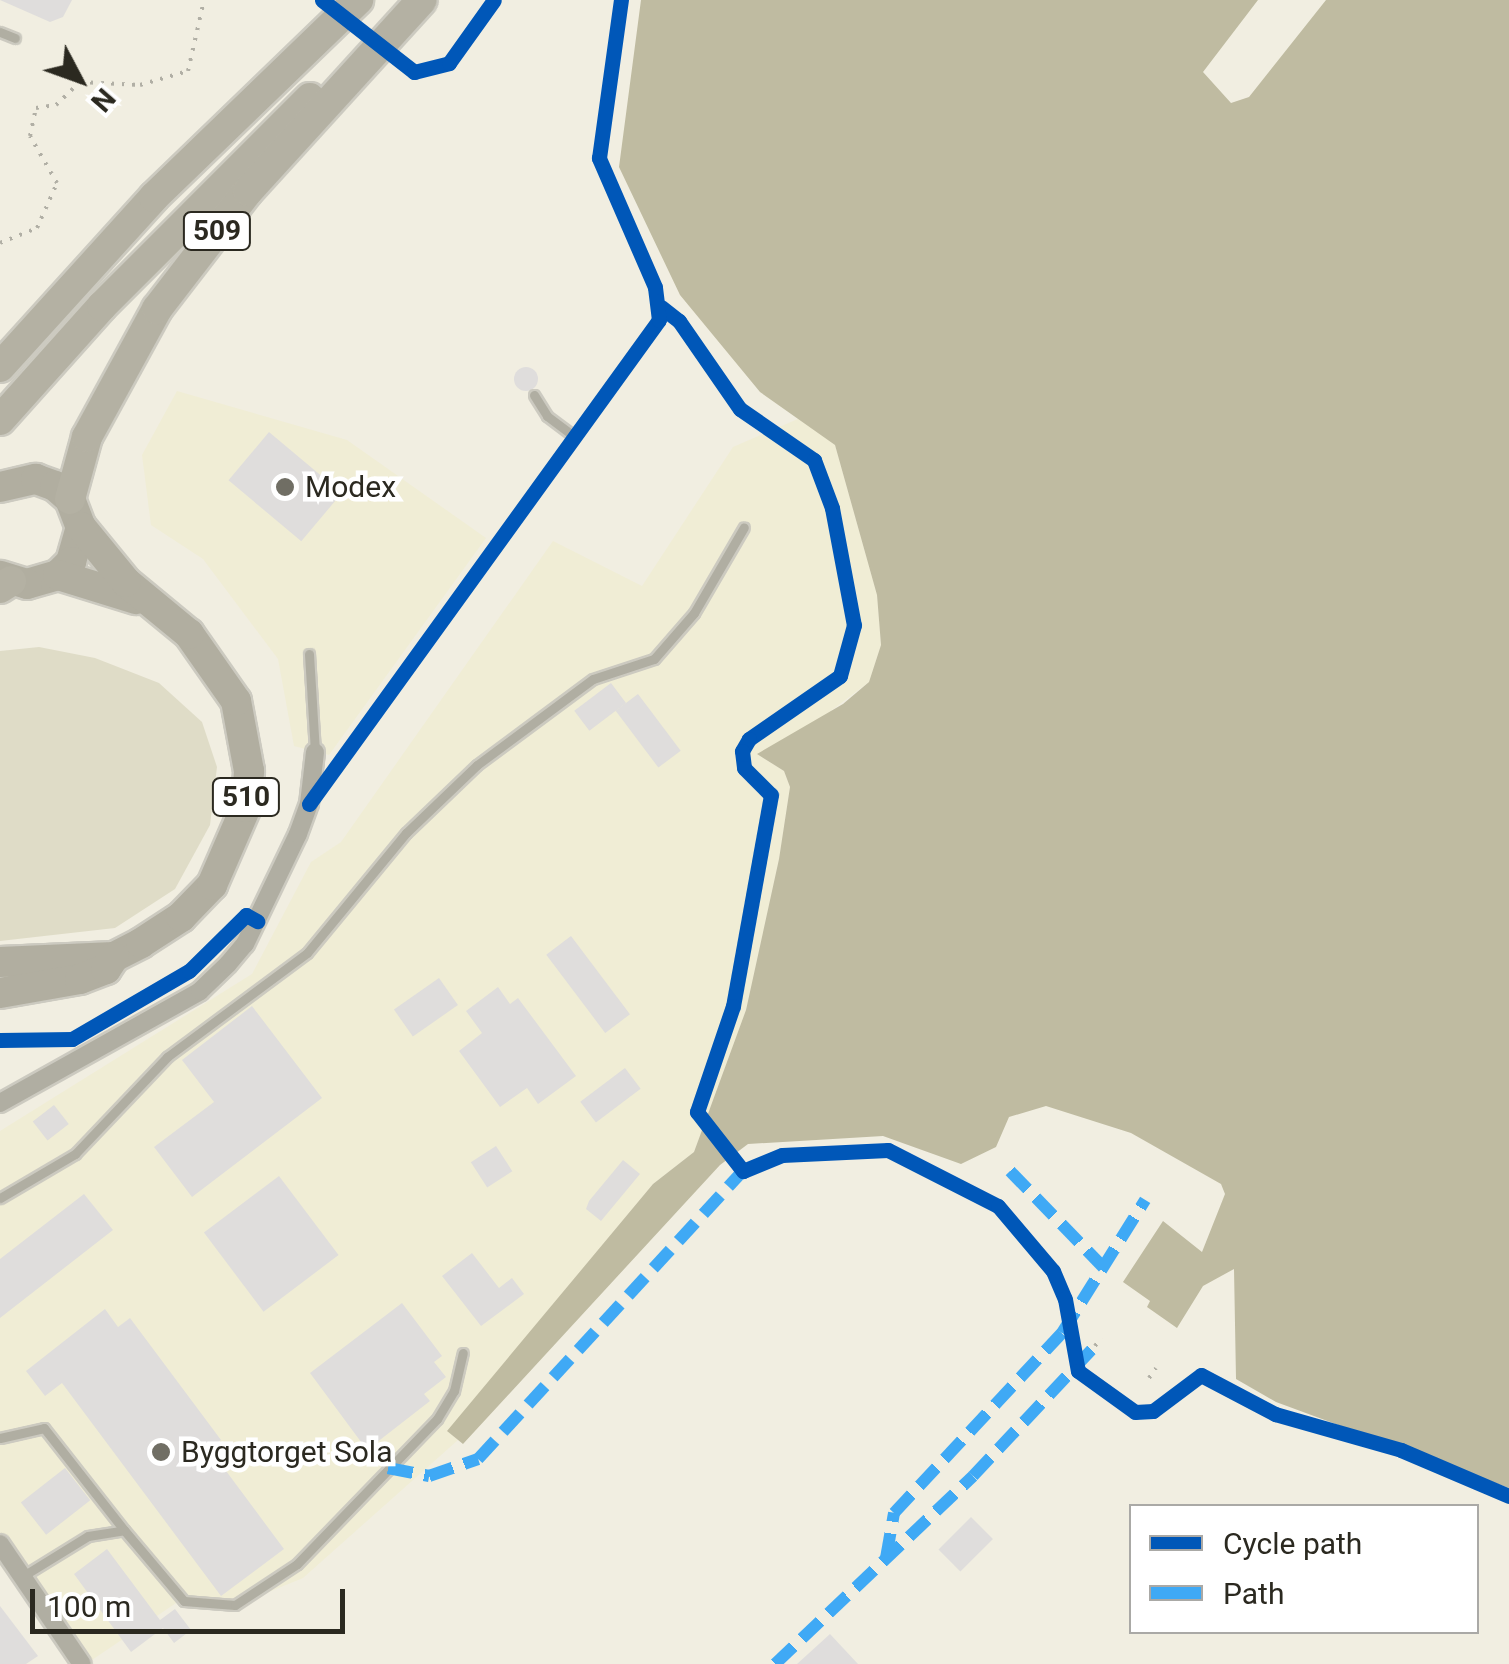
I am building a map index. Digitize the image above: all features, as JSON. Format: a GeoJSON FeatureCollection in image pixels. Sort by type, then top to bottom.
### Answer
{"type":"FeatureCollection","features":[{"type":"Feature","properties":{"kind":"highway","name":"509"},"geometry":{"type":"LineString","coordinates":[[4,360],[154,197],[358,0]]}},
{"type":"Feature","properties":{"kind":"highway","name":"509"},"geometry":{"type":"LineString","coordinates":[[0,420],[116,291],[412,0]]}},
{"type":"Feature","properties":{"kind":"highway","name":"509"},"geometry":{"type":"LineString","coordinates":[[75,513],[87,437],[156,309],[248,190],[422,0]]}},
{"type":"Feature","properties":{"kind":"main road","name":"510"},"geometry":{"type":"LineString","coordinates":[[0,486],[36,478],[75,513],[101,556],[189,634],[236,701],[249,771],[246,808],[212,884],[181,917],[114,957],[106,969],[80,978],[0,993]]}},
{"type":"Feature","properties":{"kind":"main road"},"geometry":{"type":"LineString","coordinates":[[58,574],[71,562],[75,513]]}},
{"type":"Feature","properties":{"kind":"main road","name":"510"},"geometry":{"type":"LineString","coordinates":[[4,582],[43,582],[58,574],[159,609]]}},
{"type":"Feature","properties":{"kind":"main road","name":"510"},"geometry":{"type":"LineString","coordinates":[[0,962],[114,957]]}},
{"type":"Feature","properties":{"kind":"street"},"geometry":{"type":"LineString","coordinates":[[0,1104],[200,991],[228,964],[251,932],[298,834],[309,804],[315,752]]}},
{"type":"Feature","properties":{"kind":"street"},"geometry":{"type":"LineString","coordinates":[[0,1544],[80,1663]]}},
{"type":"Feature","properties":{"kind":"lane"},"geometry":{"type":"LineString","coordinates":[[0,32],[15,38]]}},
{"type":"Feature","properties":{"kind":"lane"},"geometry":{"type":"LineString","coordinates":[[534,395],[547,416],[574,436]]}},
{"type":"Feature","properties":{"kind":"lane"},"geometry":{"type":"LineString","coordinates":[[0,1198],[76,1154],[167,1056],[307,953],[406,833],[477,765],[592,680],[654,658],[694,613],[744,527]]}},
{"type":"Feature","properties":{"kind":"lane"},"geometry":{"type":"LineString","coordinates":[[310,654],[315,752]]}},
{"type":"Feature","properties":{"kind":"lane"},"geometry":{"type":"LineString","coordinates":[[0,1438],[44,1428],[184,1601],[235,1605],[297,1564],[437,1419],[454,1392],[463,1353]]}},
{"type":"Feature","properties":{"kind":"lane"},"geometry":{"type":"LineString","coordinates":[[23,1576],[88,1536],[124,1530]]}},
{"type":"Feature","properties":{"kind":"path"},"geometry":{"type":"LineString","coordinates":[[0,243],[36,228],[57,183],[30,136],[36,108],[56,105],[80,82],[140,85],[188,72],[204,0]]}},
{"type":"Feature","properties":{"kind":"path"},"geometry":{"type":"LineString","coordinates":[[1095,1346],[1101,1338]]}},
{"type":"Feature","properties":{"kind":"path"},"geometry":{"type":"LineString","coordinates":[[1149,1378],[1156,1368]]}},
{"type":"Feature","properties":{"kind":"shaded area"},"geometry":{"type":"Polygon","coordinates":[[[641,0],[1258,0],[1203,72],[1231,103],[1249,97],[1326,0],[1509,0],[1509,1488],[1276,1402],[1236,1379],[1234,1269],[1203,1286],[1177,1328],[1147,1307],[1150,1301],[1123,1282],[1163,1221],[1202,1252],[1225,1194],[1221,1184],[1131,1133],[1046,1106],[1009,1117],[996,1147],[961,1164],[883,1136],[748,1144],[720,1165],[463,1444],[447,1431],[653,1184],[694,1152],[746,1010],[779,859],[790,787],[784,771],[757,754],[843,704],[869,682],[881,645],[877,595],[835,445],[760,392],[680,295],[619,167],[641,0]]]}},
{"type":"Feature","properties":{"kind":"shaded area"},"geometry":{"type":"Polygon","coordinates":[[[177,391],[347,440],[486,538],[329,755],[294,746],[278,659],[203,559],[151,525],[142,455],[177,391]]]}},
{"type":"Feature","properties":{"kind":"shaded area"},"geometry":{"type":"Polygon","coordinates":[[[800,418],[835,445],[877,595],[881,645],[869,682],[803,732],[757,754],[784,771],[790,787],[779,859],[746,1010],[694,1152],[653,1184],[448,1431],[458,1440],[303,1578],[244,1602],[182,1599],[86,1664],[0,1534],[0,1131],[252,974],[311,862],[341,842],[553,541],[642,586],[733,447],[800,418]]]}},
{"type":"Feature","properties":{"kind":"shaded area"},"geometry":{"type":"Polygon","coordinates":[[[39,647],[95,658],[159,683],[202,722],[217,767],[210,825],[175,889],[115,928],[0,941],[0,651],[39,647]]]}},
{"type":"Feature","properties":{"kind":"building"},"geometry":{"type":"Polygon","coordinates":[[[0,0],[72,0],[63,17],[50,22],[0,0]]]}},
{"type":"Feature","properties":{"kind":"building"},"geometry":{"type":"Polygon","coordinates":[[[526,367],[535,370],[535,388],[526,391],[517,388],[514,379],[517,370],[526,367]]]}},
{"type":"Feature","properties":{"kind":"building","name":"Modex"},"geometry":{"type":"Polygon","coordinates":[[[269,432],[342,493],[301,541],[229,480],[269,432]]]}},
{"type":"Feature","properties":{"kind":"building"},"geometry":{"type":"Polygon","coordinates":[[[611,683],[626,703],[589,731],[574,711],[611,683]]]}},
{"type":"Feature","properties":{"kind":"building"},"geometry":{"type":"Polygon","coordinates":[[[638,694],[681,751],[658,768],[616,711],[638,694]]]}},
{"type":"Feature","properties":{"kind":"building"},"geometry":{"type":"Polygon","coordinates":[[[571,936],[630,1014],[605,1033],[546,955],[571,936]]]}},
{"type":"Feature","properties":{"kind":"building"},"geometry":{"type":"Polygon","coordinates":[[[439,978],[458,1005],[413,1037],[394,1010],[439,978]]]}},
{"type":"Feature","properties":{"kind":"building"},"geometry":{"type":"Polygon","coordinates":[[[498,987],[510,1004],[518,998],[576,1076],[538,1104],[527,1088],[500,1107],[459,1051],[482,1033],[466,1011],[498,987]]]}},
{"type":"Feature","properties":{"kind":"building"},"geometry":{"type":"Polygon","coordinates":[[[252,1006],[322,1098],[192,1197],[154,1147],[214,1102],[182,1060],[252,1006]]]}},
{"type":"Feature","properties":{"kind":"building"},"geometry":{"type":"Polygon","coordinates":[[[625,1068],[641,1089],[596,1122],[580,1102],[625,1068]]]}},
{"type":"Feature","properties":{"kind":"building"},"geometry":{"type":"Polygon","coordinates":[[[54,1105],[69,1124],[47,1141],[33,1122],[54,1105]]]}},
{"type":"Feature","properties":{"kind":"building"},"geometry":{"type":"Polygon","coordinates":[[[496,1146],[512,1171],[487,1187],[471,1162],[496,1146]]]}},
{"type":"Feature","properties":{"kind":"building"},"geometry":{"type":"Polygon","coordinates":[[[623,1160],[640,1174],[601,1221],[586,1209],[623,1160]]]}},
{"type":"Feature","properties":{"kind":"building"},"geometry":{"type":"Polygon","coordinates":[[[279,1176],[339,1255],[264,1312],[204,1233],[279,1176]]]}},
{"type":"Feature","properties":{"kind":"building"},"geometry":{"type":"Polygon","coordinates":[[[84,1194],[113,1230],[0,1318],[0,1259],[84,1194]]]}},
{"type":"Feature","properties":{"kind":"building"},"geometry":{"type":"Polygon","coordinates":[[[472,1253],[499,1288],[512,1278],[524,1294],[481,1326],[442,1276],[472,1253]]]}},
{"type":"Feature","properties":{"kind":"building"},"geometry":{"type":"Polygon","coordinates":[[[402,1303],[442,1356],[434,1362],[446,1377],[424,1394],[430,1401],[367,1450],[310,1373],[402,1303]]]}},
{"type":"Feature","properties":{"kind":"building"},"geometry":{"type":"Polygon","coordinates":[[[105,1309],[118,1327],[130,1318],[221,1440],[209,1448],[284,1549],[221,1596],[62,1383],[45,1396],[26,1371],[105,1309]]]}},
{"type":"Feature","properties":{"kind":"building"},"geometry":{"type":"Polygon","coordinates":[[[65,1468],[90,1500],[46,1535],[21,1502],[65,1468]]]}},
{"type":"Feature","properties":{"kind":"building"},"geometry":{"type":"Polygon","coordinates":[[[971,1517],[993,1539],[960,1571],[938,1550],[971,1517]]]}},
{"type":"Feature","properties":{"kind":"building"},"geometry":{"type":"Polygon","coordinates":[[[107,1549],[160,1620],[175,1609],[191,1630],[174,1643],[163,1628],[131,1652],[74,1574],[107,1549]]]}},
{"type":"Feature","properties":{"kind":"building"},"geometry":{"type":"Polygon","coordinates":[[[0,1606],[38,1656],[26,1664],[0,1664],[0,1606]]]}},
{"type":"Feature","properties":{"kind":"building"},"geometry":{"type":"Polygon","coordinates":[[[830,1634],[858,1664],[797,1664],[830,1634]]]}},
{"type":"Feature","properties":{"kind":"marked path"},"geometry":{"type":"LineString","coordinates":[[388,1468],[429,1476],[478,1459],[743,1171]]}},
{"type":"Feature","properties":{"kind":"marked path"},"geometry":{"type":"LineString","coordinates":[[1010,1171],[1103,1267]]}},
{"type":"Feature","properties":{"kind":"marked path"},"geometry":{"type":"LineString","coordinates":[[886,1558],[894,1513],[1062,1333],[1145,1200]]}},
{"type":"Feature","properties":{"kind":"marked path"},"geometry":{"type":"LineString","coordinates":[[775,1664],[973,1476],[1095,1346]]}},
{"type":"Feature","properties":{"kind":"cycle path"},"geometry":{"type":"LineString","coordinates":[[322,0],[414,72],[449,63],[494,0]]}},
{"type":"Feature","properties":{"kind":"cycle path"},"geometry":{"type":"LineString","coordinates":[[309,804],[659,320],[655,287],[599,158],[621,0]]}},
{"type":"Feature","properties":{"kind":"cycle path"},"geometry":{"type":"LineString","coordinates":[[661,307],[679,321],[740,409],[814,460],[832,508],[854,625],[840,676],[749,739],[742,751],[744,768],[771,795],[733,1006],[697,1112],[743,1171],[782,1155],[888,1150],[998,1206],[1053,1271],[1065,1299],[1078,1371],[1135,1412],[1153,1411],[1201,1375],[1275,1414],[1401,1450],[1509,1496]]}},
{"type":"Feature","properties":{"kind":"cycle path"},"geometry":{"type":"LineString","coordinates":[[0,1040],[72,1039],[189,971],[246,915],[257,921]]}},
{"type":"Feature","properties":{"kind":"place","name":"Modex"},"geometry":{"type":"Point","coordinates":[285,487]}},
{"type":"Feature","properties":{"kind":"place","name":"Byggtorget Sola"},"geometry":{"type":"Point","coordinates":[161,1452]}}]}
